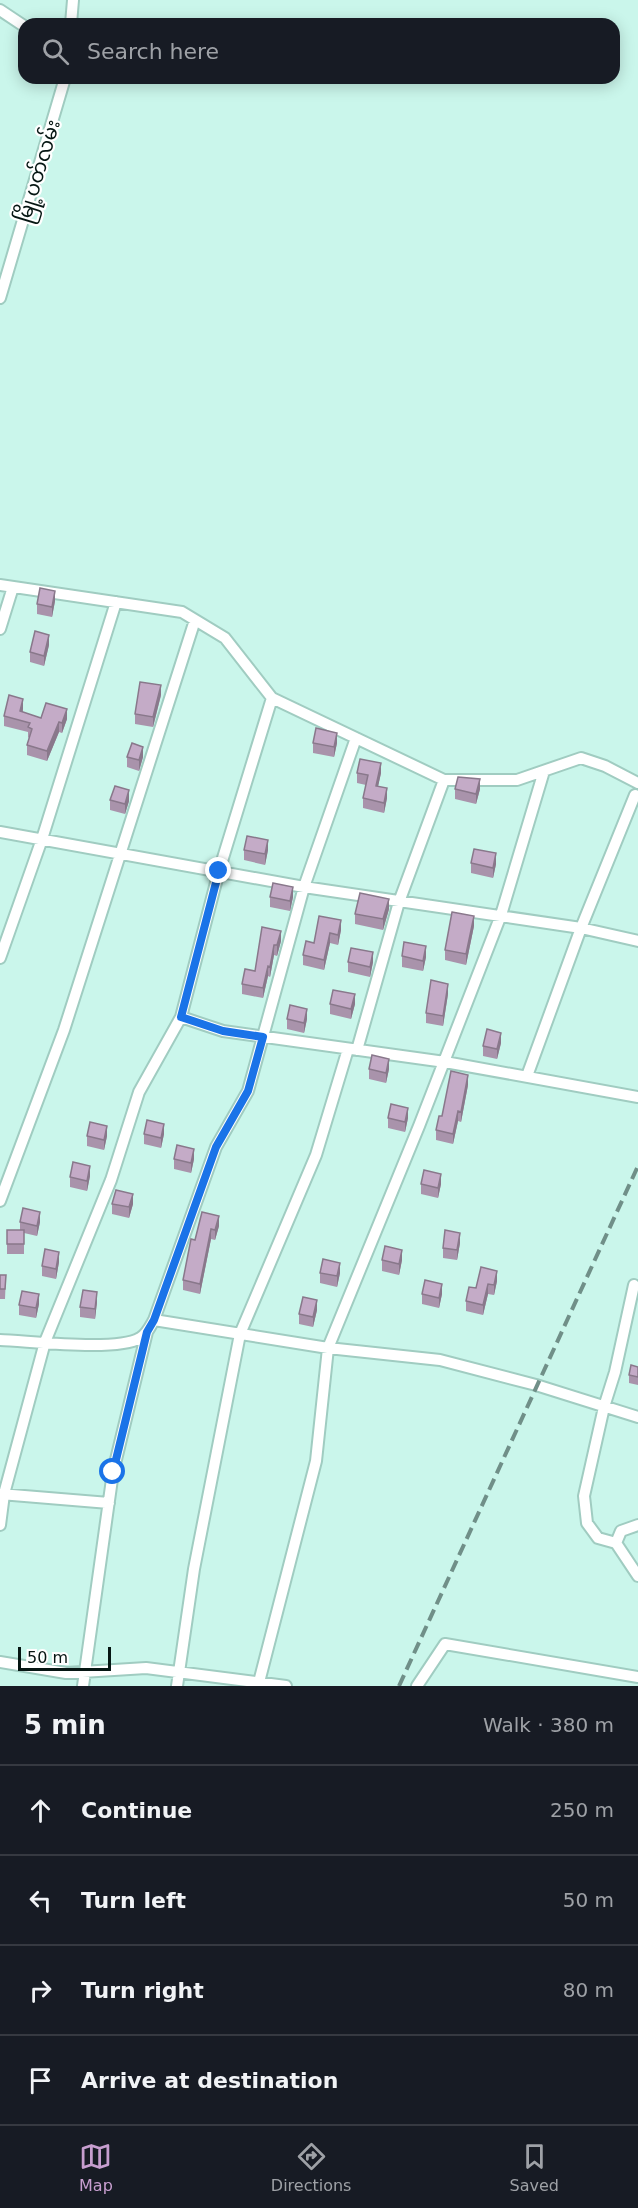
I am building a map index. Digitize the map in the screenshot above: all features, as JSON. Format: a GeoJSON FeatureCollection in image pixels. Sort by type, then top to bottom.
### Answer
{"type":"FeatureCollection","features":[{"type":"Feature","properties":{"kind":"street"},"geometry":{"type":"LineString","coordinates":[[72,18],[74,0]]}},
{"type":"Feature","properties":{"kind":"street"},"geometry":{"type":"LineString","coordinates":[[0,10],[18,22]]}},
{"type":"Feature","properties":{"kind":"street","name":"မြို့ပတ်လမ်း"},"geometry":{"type":"LineString","coordinates":[[0,298],[62,84]]}},
{"type":"Feature","properties":{"kind":"street"},"geometry":{"type":"LineString","coordinates":[[0,585],[182,612],[225,638],[272,698],[444,780],[517,780],[580,758],[605,766],[638,783]]}},
{"type":"Feature","properties":{"kind":"street"},"geometry":{"type":"LineString","coordinates":[[0,629],[13,587]]}},
{"type":"Feature","properties":{"kind":"street"},"geometry":{"type":"LineString","coordinates":[[0,958],[42,839],[116,602]]}},
{"type":"Feature","properties":{"kind":"street"},"geometry":{"type":"LineString","coordinates":[[0,1201],[64,1030],[195,620]]}},
{"type":"Feature","properties":{"kind":"street"},"geometry":{"type":"LineString","coordinates":[[0,1525],[2,1494],[45,1342],[111,1180],[139,1092],[181,1017],[219,871],[272,698]]}},
{"type":"Feature","properties":{"kind":"street"},"geometry":{"type":"LineString","coordinates":[[83,1686],[113,1472],[147,1332],[154,1320],[216,1147],[248,1091],[304,886],[356,738]]}},
{"type":"Feature","properties":{"kind":"street"},"geometry":{"type":"LineString","coordinates":[[259,1684],[316,1461],[328,1348],[445,1062],[501,915],[544,771]]}},
{"type":"Feature","properties":{"kind":"street"},"geometry":{"type":"LineString","coordinates":[[177,1686],[194,1569],[240,1334],[316,1155],[353,1049],[399,902],[444,780]]}},
{"type":"Feature","properties":{"kind":"street"},"geometry":{"type":"LineString","coordinates":[[527,1076],[581,928],[635,795]]}},
{"type":"Feature","properties":{"kind":"street"},"geometry":{"type":"LineString","coordinates":[[0,831],[399,902],[581,928],[638,941]]}},
{"type":"Feature","properties":{"kind":"street"},"geometry":{"type":"LineString","coordinates":[[181,1017],[223,1031],[445,1062],[638,1097]]}},
{"type":"Feature","properties":{"kind":"street"},"geometry":{"type":"LineString","coordinates":[[634,1285],[584,1496],[587,1523],[598,1538],[616,1543],[638,1576]]}},
{"type":"Feature","properties":{"kind":"street"},"geometry":{"type":"LineString","coordinates":[[154,1320],[328,1348],[440,1360],[536,1385],[638,1417]]}},
{"type":"Feature","properties":{"kind":"street"},"geometry":{"type":"LineString","coordinates":[[0,1340],[102,1345],[139,1339],[147,1332]]}},
{"type":"Feature","properties":{"kind":"street"},"geometry":{"type":"LineString","coordinates":[[2,1494],[109,1503]]}},
{"type":"Feature","properties":{"kind":"street"},"geometry":{"type":"LineString","coordinates":[[616,1543],[621,1531],[638,1525]]}},
{"type":"Feature","properties":{"kind":"street"},"geometry":{"type":"LineString","coordinates":[[417,1686],[445,1644],[638,1677]]}},
{"type":"Feature","properties":{"kind":"street"},"geometry":{"type":"LineString","coordinates":[[0,1662],[66,1673],[146,1668],[286,1686]]}},
{"type":"Feature","properties":{"kind":"building"},"geometry":{"type":"Polygon","coordinates":[[[40,588],[55,591],[52,607],[37,604],[40,588]]]}},
{"type":"Feature","properties":{"kind":"building"},"geometry":{"type":"Polygon","coordinates":[[[35,631],[49,635],[44,656],[30,652],[35,631]]]}},
{"type":"Feature","properties":{"kind":"building"},"geometry":{"type":"Polygon","coordinates":[[[140,682],[161,685],[153,717],[135,714],[140,682]]]}},
{"type":"Feature","properties":{"kind":"building"},"geometry":{"type":"Polygon","coordinates":[[[9,695],[23,699],[20,711],[41,718],[46,703],[67,709],[47,751],[27,745],[32,729],[28,727],[30,723],[4,716],[9,695]]]}},
{"type":"Feature","properties":{"kind":"building"},"geometry":{"type":"Polygon","coordinates":[[[316,728],[337,733],[334,747],[313,743],[316,728]]]}},
{"type":"Feature","properties":{"kind":"building"},"geometry":{"type":"Polygon","coordinates":[[[132,743],[143,747],[139,760],[127,757],[132,743]]]}},
{"type":"Feature","properties":{"kind":"building"},"geometry":{"type":"Polygon","coordinates":[[[360,759],[381,763],[376,786],[387,788],[384,803],[363,798],[368,775],[357,773],[360,759]]]}},
{"type":"Feature","properties":{"kind":"building"},"geometry":{"type":"Polygon","coordinates":[[[458,777],[480,779],[476,794],[455,789],[458,777]]]}},
{"type":"Feature","properties":{"kind":"building"},"geometry":{"type":"Polygon","coordinates":[[[115,786],[129,790],[125,804],[110,800],[115,786]]]}},
{"type":"Feature","properties":{"kind":"building"},"geometry":{"type":"Polygon","coordinates":[[[247,836],[268,840],[265,854],[244,850],[247,836]]]}},
{"type":"Feature","properties":{"kind":"building"},"geometry":{"type":"Polygon","coordinates":[[[474,849],[496,853],[493,868],[471,863],[474,849]]]}},
{"type":"Feature","properties":{"kind":"building"},"geometry":{"type":"Polygon","coordinates":[[[273,883],[293,887],[290,901],[270,897],[273,883]]]}},
{"type":"Feature","properties":{"kind":"building"},"geometry":{"type":"Polygon","coordinates":[[[360,893],[389,899],[383,919],[355,914],[360,893]]]}},
{"type":"Feature","properties":{"kind":"building"},"geometry":{"type":"Polygon","coordinates":[[[452,912],[474,916],[466,954],[445,950],[452,912]]]}},
{"type":"Feature","properties":{"kind":"building"},"geometry":{"type":"Polygon","coordinates":[[[319,916],[341,920],[338,935],[330,933],[324,960],[303,955],[306,941],[314,943],[319,916]]]}},
{"type":"Feature","properties":{"kind":"building"},"geometry":{"type":"Polygon","coordinates":[[[262,927],[281,931],[277,945],[274,945],[263,988],[242,984],[245,969],[255,971],[262,927]]]}},
{"type":"Feature","properties":{"kind":"building"},"geometry":{"type":"Polygon","coordinates":[[[404,942],[426,946],[423,961],[402,956],[404,942]]]}},
{"type":"Feature","properties":{"kind":"building"},"geometry":{"type":"Polygon","coordinates":[[[351,948],[373,952],[370,967],[348,962],[351,948]]]}},
{"type":"Feature","properties":{"kind":"building"},"geometry":{"type":"Polygon","coordinates":[[[431,980],[448,984],[443,1016],[426,1013],[431,980]]]}},
{"type":"Feature","properties":{"kind":"building"},"geometry":{"type":"Polygon","coordinates":[[[333,990],[355,994],[351,1009],[330,1004],[333,990]]]}},
{"type":"Feature","properties":{"kind":"building"},"geometry":{"type":"Polygon","coordinates":[[[290,1005],[307,1009],[304,1023],[287,1019],[290,1005]]]}},
{"type":"Feature","properties":{"kind":"building"},"geometry":{"type":"Polygon","coordinates":[[[487,1029],[501,1033],[497,1049],[483,1046],[487,1029]]]}},
{"type":"Feature","properties":{"kind":"building"},"geometry":{"type":"Polygon","coordinates":[[[372,1055],[389,1059],[386,1073],[369,1069],[372,1055]]]}},
{"type":"Feature","properties":{"kind":"building"},"geometry":{"type":"Polygon","coordinates":[[[451,1071],[468,1075],[461,1112],[458,1111],[453,1134],[436,1130],[439,1116],[442,1116],[451,1071]]]}},
{"type":"Feature","properties":{"kind":"building"},"geometry":{"type":"Polygon","coordinates":[[[391,1104],[408,1108],[405,1122],[388,1118],[391,1104]]]}},
{"type":"Feature","properties":{"kind":"building"},"geometry":{"type":"Polygon","coordinates":[[[147,1120],[164,1124],[161,1138],[144,1134],[147,1120]]]}},
{"type":"Feature","properties":{"kind":"building"},"geometry":{"type":"Polygon","coordinates":[[[90,1122],[107,1126],[104,1140],[87,1136],[90,1122]]]}},
{"type":"Feature","properties":{"kind":"building"},"geometry":{"type":"Polygon","coordinates":[[[177,1145],[194,1149],[191,1163],[174,1159],[177,1145]]]}},
{"type":"Feature","properties":{"kind":"building"},"geometry":{"type":"Polygon","coordinates":[[[73,1162],[90,1166],[87,1181],[70,1177],[73,1162]]]}},
{"type":"Feature","properties":{"kind":"building"},"geometry":{"type":"Polygon","coordinates":[[[424,1170],[441,1174],[438,1188],[421,1184],[424,1170]]]}},
{"type":"Feature","properties":{"kind":"building"},"geometry":{"type":"Polygon","coordinates":[[[116,1190],[133,1194],[129,1207],[112,1204],[116,1190]]]}},
{"type":"Feature","properties":{"kind":"building"},"geometry":{"type":"Polygon","coordinates":[[[23,1208],[40,1212],[37,1226],[20,1222],[23,1208]]]}},
{"type":"Feature","properties":{"kind":"building"},"geometry":{"type":"Polygon","coordinates":[[[202,1212],[219,1216],[215,1230],[211,1229],[200,1284],[183,1280],[191,1239],[195,1240],[202,1212]]]}},
{"type":"Feature","properties":{"kind":"building"},"geometry":{"type":"Polygon","coordinates":[[[7,1230],[24,1230],[24,1244],[7,1244],[7,1230]]]}},
{"type":"Feature","properties":{"kind":"building"},"geometry":{"type":"Polygon","coordinates":[[[445,1230],[460,1233],[457,1250],[443,1248],[445,1230]]]}},
{"type":"Feature","properties":{"kind":"building"},"geometry":{"type":"Polygon","coordinates":[[[385,1246],[402,1250],[399,1264],[382,1260],[385,1246]]]}},
{"type":"Feature","properties":{"kind":"building"},"geometry":{"type":"Polygon","coordinates":[[[45,1249],[59,1252],[56,1269],[42,1266],[45,1249]]]}},
{"type":"Feature","properties":{"kind":"building"},"geometry":{"type":"Polygon","coordinates":[[[323,1259],[340,1263],[337,1276],[320,1273],[323,1259]]]}},
{"type":"Feature","properties":{"kind":"building"},"geometry":{"type":"Polygon","coordinates":[[[481,1267],[497,1271],[494,1285],[488,1284],[483,1305],[466,1301],[469,1287],[476,1288],[481,1267]]]}},
{"type":"Feature","properties":{"kind":"building"},"geometry":{"type":"Polygon","coordinates":[[[0,1275],[6,1275],[5,1289],[0,1289],[0,1275]]]}},
{"type":"Feature","properties":{"kind":"building"},"geometry":{"type":"Polygon","coordinates":[[[425,1280],[442,1284],[439,1298],[422,1294],[425,1280]]]}},
{"type":"Feature","properties":{"kind":"building"},"geometry":{"type":"Polygon","coordinates":[[[83,1290],[97,1292],[95,1309],[80,1307],[83,1290]]]}},
{"type":"Feature","properties":{"kind":"building"},"geometry":{"type":"Polygon","coordinates":[[[22,1291],[39,1294],[36,1308],[19,1305],[22,1291]]]}},
{"type":"Feature","properties":{"kind":"building"},"geometry":{"type":"Polygon","coordinates":[[[303,1297],[317,1300],[313,1317],[299,1314],[303,1297]]]}},
{"type":"Feature","properties":{"kind":"building"},"geometry":{"type":"Polygon","coordinates":[[[631,1365],[638,1367],[638,1377],[629,1375],[631,1365]]]}},
{"type":"Feature","properties":{"kind":"railway"},"geometry":{"type":"LineString","coordinates":[[399,1686],[638,1166]]}},
{"type":"Feature","properties":{"kind":"route"},"geometry":{"type":"LineString","coordinates":[[113,1472],[147,1332],[154,1320],[216,1147],[248,1091],[263,1037],[223,1031],[181,1017],[219,871]]}}]}
